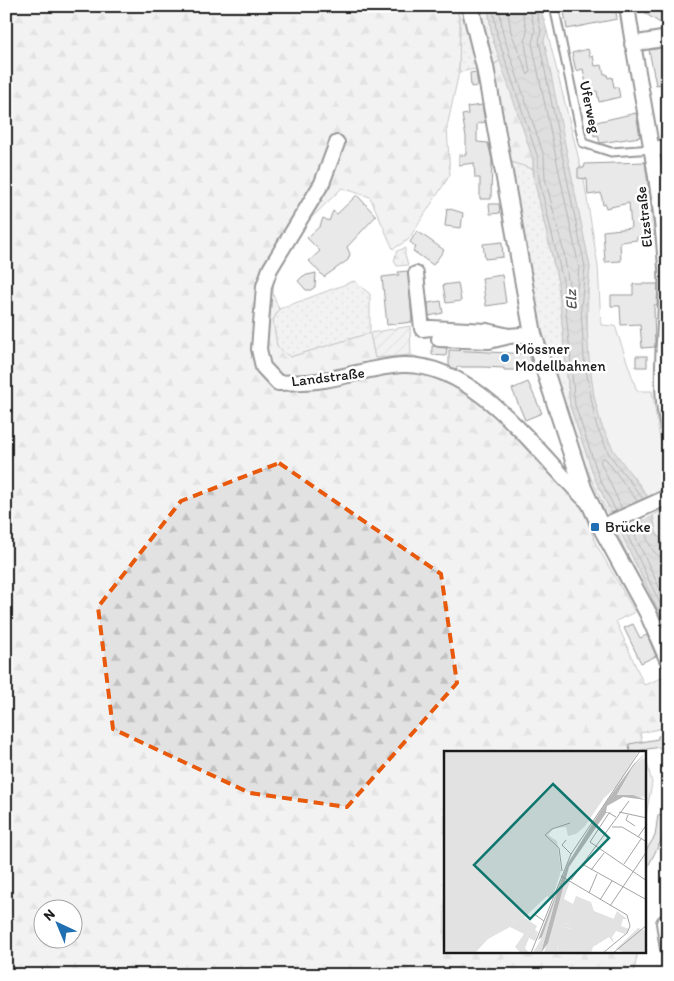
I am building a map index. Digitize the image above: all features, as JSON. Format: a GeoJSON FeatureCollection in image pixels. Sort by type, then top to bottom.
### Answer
{"type":"FeatureCollection","features":[{"type":"Feature","properties":{"kind":"street","name":"Landstraße"},"geometry":{"type":"LineString","coordinates":[[470,6],[485,67],[534,334],[583,488],[591,504]]}},
{"type":"Feature","properties":{"kind":"street","name":"Elzstraße"},"geometry":{"type":"LineString","coordinates":[[626,6],[653,149],[666,270],[666,324],[662,353],[668,427]]}},
{"type":"Feature","properties":{"kind":"street"},"geometry":{"type":"LineString","coordinates":[[632,44],[668,38]]}},
{"type":"Feature","properties":{"kind":"street","name":"Landstraße"},"geometry":{"type":"LineString","coordinates":[[337,143],[322,183],[270,269],[264,286],[258,349],[263,367],[278,383],[322,381],[402,365],[427,367],[464,383],[513,421],[567,482],[591,504],[607,525],[668,658]]}},
{"type":"Feature","properties":{"kind":"street"},"geometry":{"type":"LineString","coordinates":[[653,149],[668,147]]}},
{"type":"Feature","properties":{"kind":"street"},"geometry":{"type":"LineString","coordinates":[[416,274],[422,329],[487,331],[509,336]]}},
{"type":"Feature","properties":{"kind":"street"},"geometry":{"type":"LineString","coordinates":[[439,339],[489,341],[509,336],[534,334]]}},
{"type":"Feature","properties":{"kind":"street"},"geometry":{"type":"LineString","coordinates":[[607,525],[666,498]]}},
{"type":"Feature","properties":{"kind":"street"},"geometry":{"type":"LineString","coordinates":[[668,922],[664,923],[668,949]]}},
{"type":"Feature","properties":{"kind":"lane","name":"Uferweg"},"geometry":{"type":"LineString","coordinates":[[554,6],[584,143],[612,152],[653,149]]}},
{"type":"Feature","properties":{"kind":"highlighted area"},"geometry":{"type":"Polygon","coordinates":[[[279,463],[441,574],[457,683],[347,807],[250,793],[113,729],[98,607],[181,501],[279,463]]]}},
{"type":"Feature","properties":{"kind":"green space"},"geometry":{"type":"Polygon","coordinates":[[[6,6],[456,6],[460,21],[459,72],[447,127],[450,175],[408,240],[393,249],[370,197],[342,188],[305,224],[274,272],[273,294],[279,309],[273,320],[277,346],[290,357],[370,333],[375,358],[411,355],[436,363],[527,431],[556,458],[578,496],[596,544],[635,612],[616,621],[644,685],[667,676],[668,727],[640,733],[645,751],[444,751],[444,954],[638,954],[633,975],[6,975],[6,6]]]}},
{"type":"Feature","properties":{"kind":"green space"},"geometry":{"type":"Polygon","coordinates":[[[456,6],[463,6],[476,69],[459,72],[460,21],[456,6]]]}},
{"type":"Feature","properties":{"kind":"green space"},"geometry":{"type":"Polygon","coordinates":[[[479,6],[488,6],[492,37],[501,60],[492,65],[479,6]]]}},
{"type":"Feature","properties":{"kind":"green space"},"geometry":{"type":"Polygon","coordinates":[[[547,31],[584,180],[598,266],[601,325],[615,326],[637,391],[652,391],[668,486],[648,497],[613,451],[603,431],[596,409],[587,337],[590,267],[543,40],[547,31]]]}},
{"type":"Feature","properties":{"kind":"green space"},"geometry":{"type":"Polygon","coordinates":[[[501,60],[533,159],[533,169],[511,162],[494,65],[501,60]]]}},
{"type":"Feature","properties":{"kind":"green space"},"geometry":{"type":"Polygon","coordinates":[[[511,162],[533,169],[558,282],[570,406],[595,479],[612,514],[609,516],[576,443],[561,405],[550,367],[533,291],[511,162]]]}},
{"type":"Feature","properties":{"kind":"green space"},"geometry":{"type":"Polygon","coordinates":[[[405,248],[408,265],[397,266],[394,261],[397,251],[405,248]]]}},
{"type":"Feature","properties":{"kind":"green space"},"geometry":{"type":"Polygon","coordinates":[[[354,281],[370,294],[370,333],[290,357],[277,347],[273,320],[279,309],[354,281]]]}},
{"type":"Feature","properties":{"kind":"green space"},"geometry":{"type":"Polygon","coordinates":[[[410,326],[411,355],[375,358],[370,333],[410,326]]]}},
{"type":"Feature","properties":{"kind":"green space"},"geometry":{"type":"Polygon","coordinates":[[[668,508],[668,552],[656,532],[653,515],[668,508]]]}},
{"type":"Feature","properties":{"kind":"green space"},"geometry":{"type":"Polygon","coordinates":[[[620,531],[668,631],[668,640],[617,533],[620,531]]]}},
{"type":"Feature","properties":{"kind":"green space"},"geometry":{"type":"Polygon","coordinates":[[[646,759],[652,783],[646,815],[646,759]]]}},
{"type":"Feature","properties":{"kind":"water","name":"Elz"},"geometry":{"type":"Polygon","coordinates":[[[488,6],[540,6],[547,31],[544,40],[590,267],[586,308],[589,358],[594,396],[601,424],[614,451],[649,499],[656,532],[668,552],[668,631],[595,479],[570,406],[558,282],[534,179],[533,159],[492,37],[488,6]]]}},
{"type":"Feature","properties":{"kind":"pier"},"geometry":{"type":"Polygon","coordinates":[[[650,496],[655,514],[618,532],[610,515],[650,496]]]}},
{"type":"Feature","properties":{"kind":"building"},"geometry":{"type":"Polygon","coordinates":[[[563,6],[615,6],[617,19],[567,29],[563,6]]]}},
{"type":"Feature","properties":{"kind":"building"},"geometry":{"type":"Polygon","coordinates":[[[645,6],[668,6],[668,28],[646,14],[645,6]]]}},
{"type":"Feature","properties":{"kind":"building"},"geometry":{"type":"Polygon","coordinates":[[[668,47],[668,83],[656,85],[649,50],[668,47]]]}},
{"type":"Feature","properties":{"kind":"building"},"geometry":{"type":"Polygon","coordinates":[[[588,49],[590,57],[593,56],[595,66],[602,65],[604,74],[607,74],[608,78],[612,77],[614,87],[618,87],[620,97],[599,102],[597,91],[588,93],[583,69],[576,71],[572,53],[588,49]]]}},
{"type":"Feature","properties":{"kind":"building"},"geometry":{"type":"Polygon","coordinates":[[[476,72],[478,86],[471,87],[470,73],[476,72]]]}},
{"type":"Feature","properties":{"kind":"building"},"geometry":{"type":"Polygon","coordinates":[[[482,105],[485,122],[477,124],[477,142],[488,143],[492,160],[491,199],[480,199],[480,178],[475,178],[474,163],[459,165],[459,155],[466,155],[466,137],[462,115],[468,114],[467,107],[482,105]]]}},
{"type":"Feature","properties":{"kind":"building"},"geometry":{"type":"Polygon","coordinates":[[[636,113],[640,137],[600,143],[598,135],[594,136],[592,123],[636,113]]]}},
{"type":"Feature","properties":{"kind":"building"},"geometry":{"type":"Polygon","coordinates":[[[645,162],[655,235],[637,237],[637,240],[620,242],[621,261],[605,262],[603,231],[631,228],[629,203],[606,208],[605,204],[603,205],[601,193],[588,195],[587,179],[578,178],[578,168],[584,168],[585,164],[645,162]]]}},
{"type":"Feature","properties":{"kind":"building"},"geometry":{"type":"Polygon","coordinates":[[[357,195],[376,216],[347,247],[350,254],[348,260],[324,277],[309,261],[320,251],[307,238],[320,226],[323,218],[329,221],[333,211],[337,214],[357,195]]]}},
{"type":"Feature","properties":{"kind":"building"},"geometry":{"type":"Polygon","coordinates":[[[489,204],[499,204],[500,213],[490,214],[489,204]]]}},
{"type":"Feature","properties":{"kind":"building"},"geometry":{"type":"Polygon","coordinates":[[[447,208],[463,213],[461,228],[445,226],[447,208]]]}},
{"type":"Feature","properties":{"kind":"building"},"geometry":{"type":"Polygon","coordinates":[[[417,231],[444,250],[433,265],[413,251],[416,247],[410,242],[417,231]]]}},
{"type":"Feature","properties":{"kind":"building"},"geometry":{"type":"Polygon","coordinates":[[[502,242],[503,257],[485,259],[483,244],[502,242]]]}},
{"type":"Feature","properties":{"kind":"building"},"geometry":{"type":"Polygon","coordinates":[[[408,271],[412,322],[387,325],[382,277],[399,275],[398,272],[408,271]]]}},
{"type":"Feature","properties":{"kind":"building"},"geometry":{"type":"Polygon","coordinates":[[[316,273],[315,287],[311,290],[306,290],[298,281],[303,276],[316,273]]]}},
{"type":"Feature","properties":{"kind":"building"},"geometry":{"type":"Polygon","coordinates":[[[502,275],[506,303],[486,306],[482,278],[502,275]]]}},
{"type":"Feature","properties":{"kind":"building"},"geometry":{"type":"Polygon","coordinates":[[[458,283],[461,301],[446,303],[443,285],[458,283]]]}},
{"type":"Feature","properties":{"kind":"building"},"geometry":{"type":"Polygon","coordinates":[[[633,284],[658,284],[657,305],[654,305],[655,347],[642,348],[640,324],[621,325],[620,306],[611,306],[611,295],[633,295],[633,284]]]}},
{"type":"Feature","properties":{"kind":"building"},"geometry":{"type":"Polygon","coordinates":[[[441,301],[443,313],[429,316],[428,303],[441,301]]]}},
{"type":"Feature","properties":{"kind":"building"},"geometry":{"type":"Polygon","coordinates":[[[432,346],[447,348],[446,356],[432,355],[432,346]]]}},
{"type":"Feature","properties":{"kind":"building"},"geometry":{"type":"Polygon","coordinates":[[[449,350],[529,354],[534,370],[504,370],[504,368],[482,367],[458,367],[455,369],[449,366],[449,350]]]}},
{"type":"Feature","properties":{"kind":"building"},"geometry":{"type":"Polygon","coordinates":[[[636,356],[647,356],[647,367],[636,367],[636,356]]]}},
{"type":"Feature","properties":{"kind":"building"},"geometry":{"type":"Polygon","coordinates":[[[528,382],[542,413],[525,420],[512,389],[528,382]]]}},
{"type":"Feature","properties":{"kind":"building"},"geometry":{"type":"Polygon","coordinates":[[[633,624],[640,638],[647,635],[656,656],[641,663],[624,628],[633,624]]]}},
{"type":"Feature","properties":{"kind":"building"},"geometry":{"type":"Polygon","coordinates":[[[668,734],[668,763],[664,763],[660,747],[630,751],[629,744],[658,739],[658,736],[668,734]]]}},
{"type":"Feature","properties":{"kind":"building"},"geometry":{"type":"Polygon","coordinates":[[[658,815],[668,817],[668,838],[663,837],[646,870],[646,850],[655,836],[658,815]]]}},
{"type":"Feature","properties":{"kind":"place","name":"Mössner Modellbahnen"},"geometry":{"type":"Point","coordinates":[505,358]}},
{"type":"Feature","properties":{"kind":"place","name":"Brücke"},"geometry":{"type":"Point","coordinates":[595,527]}}]}
